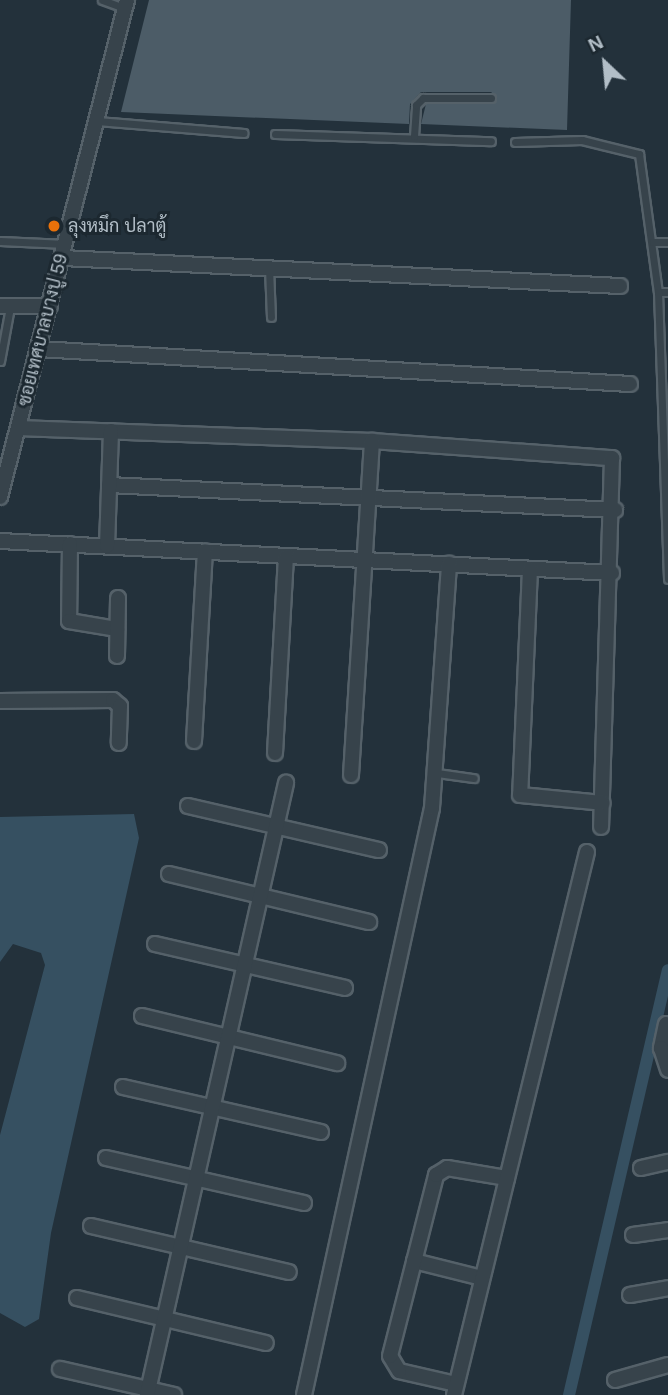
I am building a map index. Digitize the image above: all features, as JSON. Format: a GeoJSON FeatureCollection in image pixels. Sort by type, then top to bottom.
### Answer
{"type":"FeatureCollection","features":[{"type":"Feature","properties":{"kind":"street","name":"ซอยเทศบาลบางปู 59"},"geometry":{"type":"LineString","coordinates":[[0,497],[126,4]]}},
{"type":"Feature","properties":{"kind":"street"},"geometry":{"type":"LineString","coordinates":[[64,251],[269,268],[620,286]]}},
{"type":"Feature","properties":{"kind":"street"},"geometry":{"type":"LineString","coordinates":[[5,306],[50,306]]}},
{"type":"Feature","properties":{"kind":"street"},"geometry":{"type":"LineString","coordinates":[[39,349],[630,384]]}},
{"type":"Feature","properties":{"kind":"street"},"geometry":{"type":"LineString","coordinates":[[18,428],[372,441],[605,455],[615,464],[615,510],[601,827]]}},
{"type":"Feature","properties":{"kind":"street"},"geometry":{"type":"LineString","coordinates":[[107,546],[110,431]]}},
{"type":"Feature","properties":{"kind":"street"},"geometry":{"type":"LineString","coordinates":[[351,775],[372,441]]}},
{"type":"Feature","properties":{"kind":"street"},"geometry":{"type":"LineString","coordinates":[[109,485],[615,510]]}},
{"type":"Feature","properties":{"kind":"street"},"geometry":{"type":"LineString","coordinates":[[0,541],[612,573]]}},
{"type":"Feature","properties":{"kind":"street"},"geometry":{"type":"LineString","coordinates":[[70,544],[69,621],[117,629]]}},
{"type":"Feature","properties":{"kind":"street"},"geometry":{"type":"LineString","coordinates":[[194,741],[205,551]]}},
{"type":"Feature","properties":{"kind":"street"},"geometry":{"type":"LineString","coordinates":[[275,753],[286,555]]}},
{"type":"Feature","properties":{"kind":"street"},"geometry":{"type":"LineString","coordinates":[[304,1395],[437,773],[449,564]]}},
{"type":"Feature","properties":{"kind":"street"},"geometry":{"type":"LineString","coordinates":[[530,569],[520,795],[526,800],[603,803]]}},
{"type":"Feature","properties":{"kind":"street"},"geometry":{"type":"LineString","coordinates":[[117,656],[118,598]]}},
{"type":"Feature","properties":{"kind":"street"},"geometry":{"type":"LineString","coordinates":[[0,701],[113,700],[120,706],[119,743]]}},
{"type":"Feature","properties":{"kind":"street"},"geometry":{"type":"LineString","coordinates":[[148,1392],[286,783]]}},
{"type":"Feature","properties":{"kind":"street"},"geometry":{"type":"LineString","coordinates":[[188,806],[379,850]]}},
{"type":"Feature","properties":{"kind":"street"},"geometry":{"type":"LineString","coordinates":[[507,1178],[440,1170],[414,1261],[392,1364],[455,1389],[482,1278],[507,1178],[587,852]]}},
{"type":"Feature","properties":{"kind":"street"},"geometry":{"type":"LineString","coordinates":[[169,874],[369,922]]}},
{"type":"Feature","properties":{"kind":"street"},"geometry":{"type":"LineString","coordinates":[[155,944],[345,988]]}},
{"type":"Feature","properties":{"kind":"street"},"geometry":{"type":"LineString","coordinates":[[142,1016],[337,1063]]}},
{"type":"Feature","properties":{"kind":"street"},"geometry":{"type":"LineString","coordinates":[[666,1024],[661,1048],[668,1070]]}},
{"type":"Feature","properties":{"kind":"street"},"geometry":{"type":"LineString","coordinates":[[123,1087],[321,1132]]}},
{"type":"Feature","properties":{"kind":"street"},"geometry":{"type":"LineString","coordinates":[[106,1158],[304,1203]]}},
{"type":"Feature","properties":{"kind":"street"},"geometry":{"type":"LineString","coordinates":[[641,1168],[668,1162]]}},
{"type":"Feature","properties":{"kind":"street"},"geometry":{"type":"LineString","coordinates":[[91,1226],[289,1272]]}},
{"type":"Feature","properties":{"kind":"street"},"geometry":{"type":"LineString","coordinates":[[633,1235],[668,1230]]}},
{"type":"Feature","properties":{"kind":"street"},"geometry":{"type":"LineString","coordinates":[[414,1261],[482,1278]]}},
{"type":"Feature","properties":{"kind":"street"},"geometry":{"type":"LineString","coordinates":[[630,1295],[668,1288]]}},
{"type":"Feature","properties":{"kind":"street"},"geometry":{"type":"LineString","coordinates":[[77,1298],[266,1343]]}},
{"type":"Feature","properties":{"kind":"street"},"geometry":{"type":"LineString","coordinates":[[615,1380],[668,1365]]}},
{"type":"Feature","properties":{"kind":"street"},"geometry":{"type":"LineString","coordinates":[[60,1368],[148,1392],[174,1395]]}},
{"type":"Feature","properties":{"kind":"lane"},"geometry":{"type":"LineString","coordinates":[[102,0],[126,4]]}},
{"type":"Feature","properties":{"kind":"lane"},"geometry":{"type":"LineString","coordinates":[[414,136],[416,105],[423,98],[491,98]]}},
{"type":"Feature","properties":{"kind":"lane"},"geometry":{"type":"LineString","coordinates":[[97,121],[244,133]]}},
{"type":"Feature","properties":{"kind":"lane"},"geometry":{"type":"LineString","coordinates":[[275,134],[414,136],[491,141]]}},
{"type":"Feature","properties":{"kind":"lane"},"geometry":{"type":"LineString","coordinates":[[515,142],[629,146],[645,164],[658,292],[658,358],[668,579]]}},
{"type":"Feature","properties":{"kind":"lane"},"geometry":{"type":"LineString","coordinates":[[0,240],[64,251]]}},
{"type":"Feature","properties":{"kind":"lane"},"geometry":{"type":"LineString","coordinates":[[653,242],[668,242]]}},
{"type":"Feature","properties":{"kind":"lane"},"geometry":{"type":"LineString","coordinates":[[269,268],[271,317]]}},
{"type":"Feature","properties":{"kind":"lane"},"geometry":{"type":"LineString","coordinates":[[658,292],[668,292]]}},
{"type":"Feature","properties":{"kind":"lane"},"geometry":{"type":"LineString","coordinates":[[0,361],[5,306]]}},
{"type":"Feature","properties":{"kind":"lane"},"geometry":{"type":"LineString","coordinates":[[658,358],[668,358]]}},
{"type":"Feature","properties":{"kind":"lane"},"geometry":{"type":"LineString","coordinates":[[437,773],[474,778]]}},
{"type":"Feature","properties":{"kind":"water"},"geometry":{"type":"Polygon","coordinates":[[[134,814],[139,838],[51,1233],[39,1319],[25,1327],[0,1313],[0,1135],[45,965],[41,953],[13,944],[0,962],[0,817],[134,814]]]}},
{"type":"Feature","properties":{"kind":"building"},"geometry":{"type":"Polygon","coordinates":[[[149,0],[571,0],[567,130],[421,124],[426,104],[492,104],[497,97],[491,92],[421,92],[410,104],[409,124],[121,112],[149,0]]]}},
{"type":"Feature","properties":{"kind":"waterway"},"geometry":{"type":"LineString","coordinates":[[569,1395],[668,970]]}},
{"type":"Feature","properties":{"kind":"place","name":"ลุงหมึก ปลาตู้"},"geometry":{"type":"Point","coordinates":[54,226]}}]}
